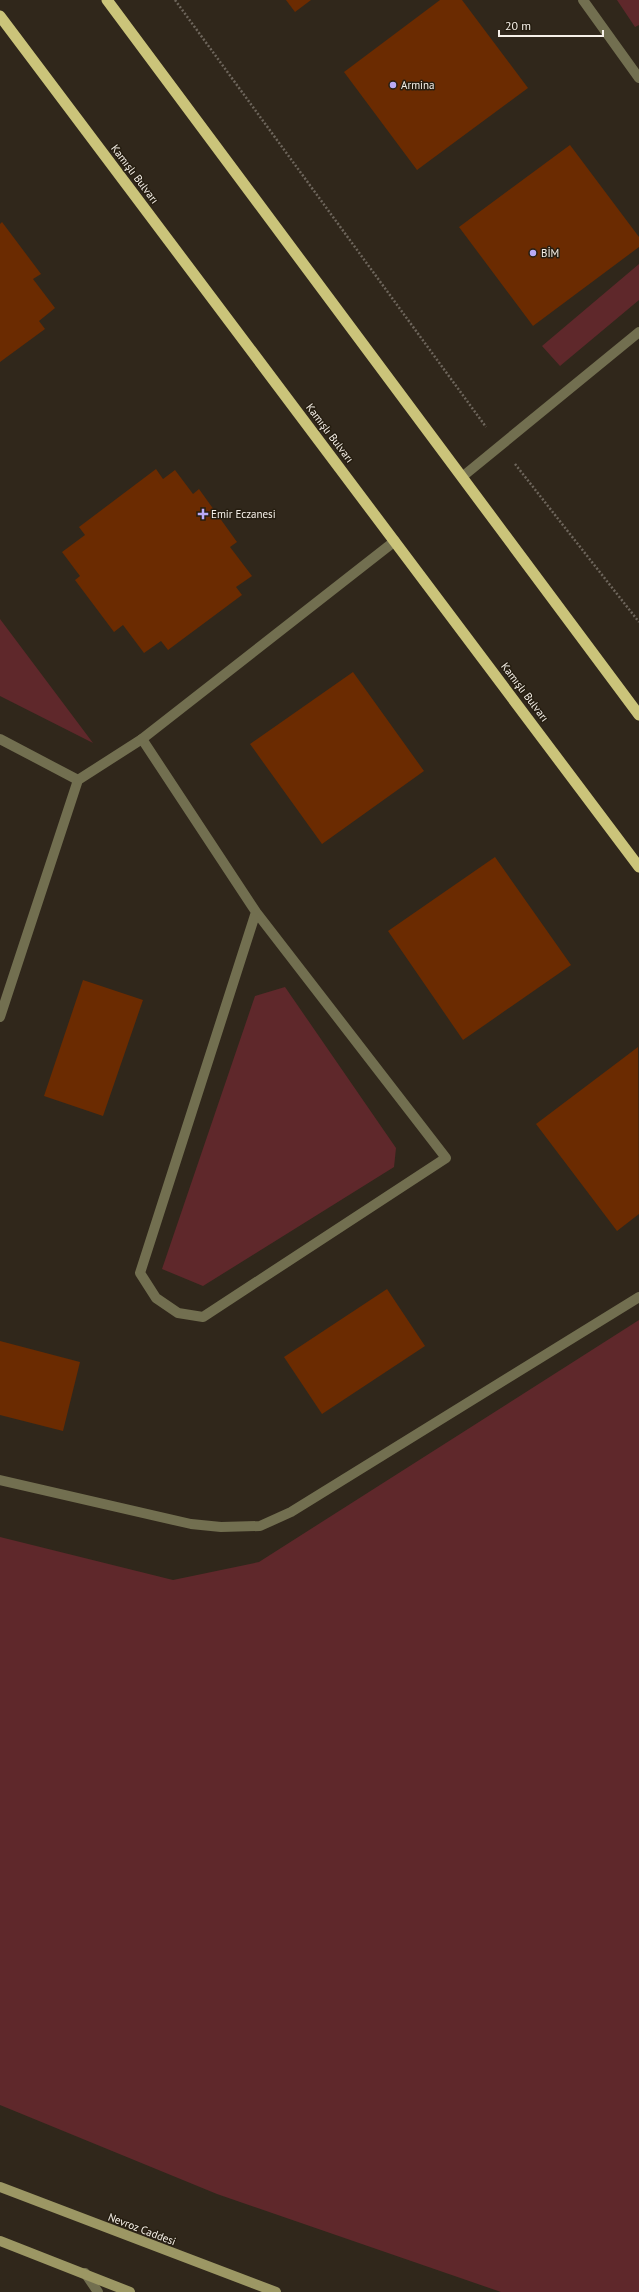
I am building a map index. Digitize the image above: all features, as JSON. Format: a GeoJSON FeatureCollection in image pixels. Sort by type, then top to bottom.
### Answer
{"type":"FeatureCollection","features":[{"type":"Feature","properties":{"kind":"highway"},"geometry":{"type":"LineString","coordinates":[[107,0],[639,715]]}},
{"type":"Feature","properties":{"kind":"highway","name":"Kamışlı Bulvarı"},"geometry":{"type":"LineString","coordinates":[[0,16],[639,867]]}},
{"type":"Feature","properties":{"kind":"main road","name":"Nevroz Caddesi"},"geometry":{"type":"LineString","coordinates":[[0,2188],[276,2292]]}},
{"type":"Feature","properties":{"kind":"main road"},"geometry":{"type":"LineString","coordinates":[[0,2241],[85,2273],[130,2292]]}},
{"type":"Feature","properties":{"kind":"street"},"geometry":{"type":"LineString","coordinates":[[583,0],[639,78]]}},
{"type":"Feature","properties":{"kind":"street"},"geometry":{"type":"LineString","coordinates":[[462,477],[501,447],[639,332]]}},
{"type":"Feature","properties":{"kind":"street"},"geometry":{"type":"LineString","coordinates":[[0,1017],[78,780],[142,739],[395,541]]}},
{"type":"Feature","properties":{"kind":"street"},"geometry":{"type":"LineString","coordinates":[[0,739],[78,780]]}},
{"type":"Feature","properties":{"kind":"street"},"geometry":{"type":"LineString","coordinates":[[142,739],[256,912],[446,1158],[203,1317],[178,1313],[156,1298],[140,1273],[256,912]]}},
{"type":"Feature","properties":{"kind":"street"},"geometry":{"type":"LineString","coordinates":[[0,1480],[191,1524],[221,1528],[260,1526],[291,1512],[639,1297]]}},
{"type":"Feature","properties":{"kind":"street"},"geometry":{"type":"LineString","coordinates":[[85,2273],[98,2292]]}},
{"type":"Feature","properties":{"kind":"path"},"geometry":{"type":"LineString","coordinates":[[175,0],[501,447],[639,622]]}},
{"type":"Feature","properties":{"kind":"shaded area"},"geometry":{"type":"Polygon","coordinates":[[[617,0],[639,0],[639,25],[635,27],[617,0]]]}},
{"type":"Feature","properties":{"kind":"shaded area"},"geometry":{"type":"Polygon","coordinates":[[[639,264],[639,300],[560,366],[542,346],[639,264]]]}},
{"type":"Feature","properties":{"kind":"shaded area"},"geometry":{"type":"Polygon","coordinates":[[[0,619],[93,743],[0,696],[0,619]]]}},
{"type":"Feature","properties":{"kind":"shaded area"},"geometry":{"type":"Polygon","coordinates":[[[285,987],[396,1148],[394,1167],[203,1286],[162,1269],[255,996],[285,987]]]}},
{"type":"Feature","properties":{"kind":"shaded area"},"geometry":{"type":"Polygon","coordinates":[[[639,1320],[639,2292],[501,2292],[217,2194],[0,2105],[0,1537],[173,1580],[259,1562],[639,1320]]]}},
{"type":"Feature","properties":{"kind":"building"},"geometry":{"type":"Polygon","coordinates":[[[286,0],[311,0],[295,12],[286,0]]]}},
{"type":"Feature","properties":{"kind":"building"},"geometry":{"type":"Polygon","coordinates":[[[440,0],[462,0],[528,88],[417,170],[344,72],[440,0]]]}},
{"type":"Feature","properties":{"kind":"building"},"geometry":{"type":"Polygon","coordinates":[[[570,145],[639,237],[639,247],[533,326],[459,227],[570,145]]]}},
{"type":"Feature","properties":{"kind":"building"},"geometry":{"type":"Polygon","coordinates":[[[2,222],[41,274],[33,279],[55,308],[39,321],[45,329],[0,362],[0,224],[2,222]]]}},
{"type":"Feature","properties":{"kind":"building"},"geometry":{"type":"Polygon","coordinates":[[[156,469],[163,479],[175,470],[193,494],[199,489],[237,542],[230,547],[252,576],[236,587],[242,595],[168,650],[161,641],[144,653],[123,625],[114,632],[75,580],[80,576],[62,552],[85,535],[79,527],[156,469]]]}},
{"type":"Feature","properties":{"kind":"building"},"geometry":{"type":"Polygon","coordinates":[[[353,672],[424,771],[322,844],[250,744],[353,672]]]}},
{"type":"Feature","properties":{"kind":"building"},"geometry":{"type":"Polygon","coordinates":[[[495,857],[571,965],[463,1040],[388,931],[495,857]]]}},
{"type":"Feature","properties":{"kind":"building"},"geometry":{"type":"Polygon","coordinates":[[[83,980],[143,1000],[103,1116],[44,1096],[83,980]]]}},
{"type":"Feature","properties":{"kind":"building"},"geometry":{"type":"Polygon","coordinates":[[[638,1047],[639,1214],[617,1231],[536,1124],[638,1047]]]}},
{"type":"Feature","properties":{"kind":"building"},"geometry":{"type":"Polygon","coordinates":[[[387,1289],[425,1346],[322,1414],[284,1357],[387,1289]]]}},
{"type":"Feature","properties":{"kind":"building"},"geometry":{"type":"Polygon","coordinates":[[[0,1341],[80,1362],[63,1431],[0,1415],[0,1341]]]}},
{"type":"Feature","properties":{"kind":"place","name":"Armina"},"geometry":{"type":"Point","coordinates":[393,85]}},
{"type":"Feature","properties":{"kind":"place","name":"BİM"},"geometry":{"type":"Point","coordinates":[533,253]}},
{"type":"Feature","properties":{"kind":"place","name":"Emir Eczanesi"},"geometry":{"type":"Point","coordinates":[203,514]}}]}
